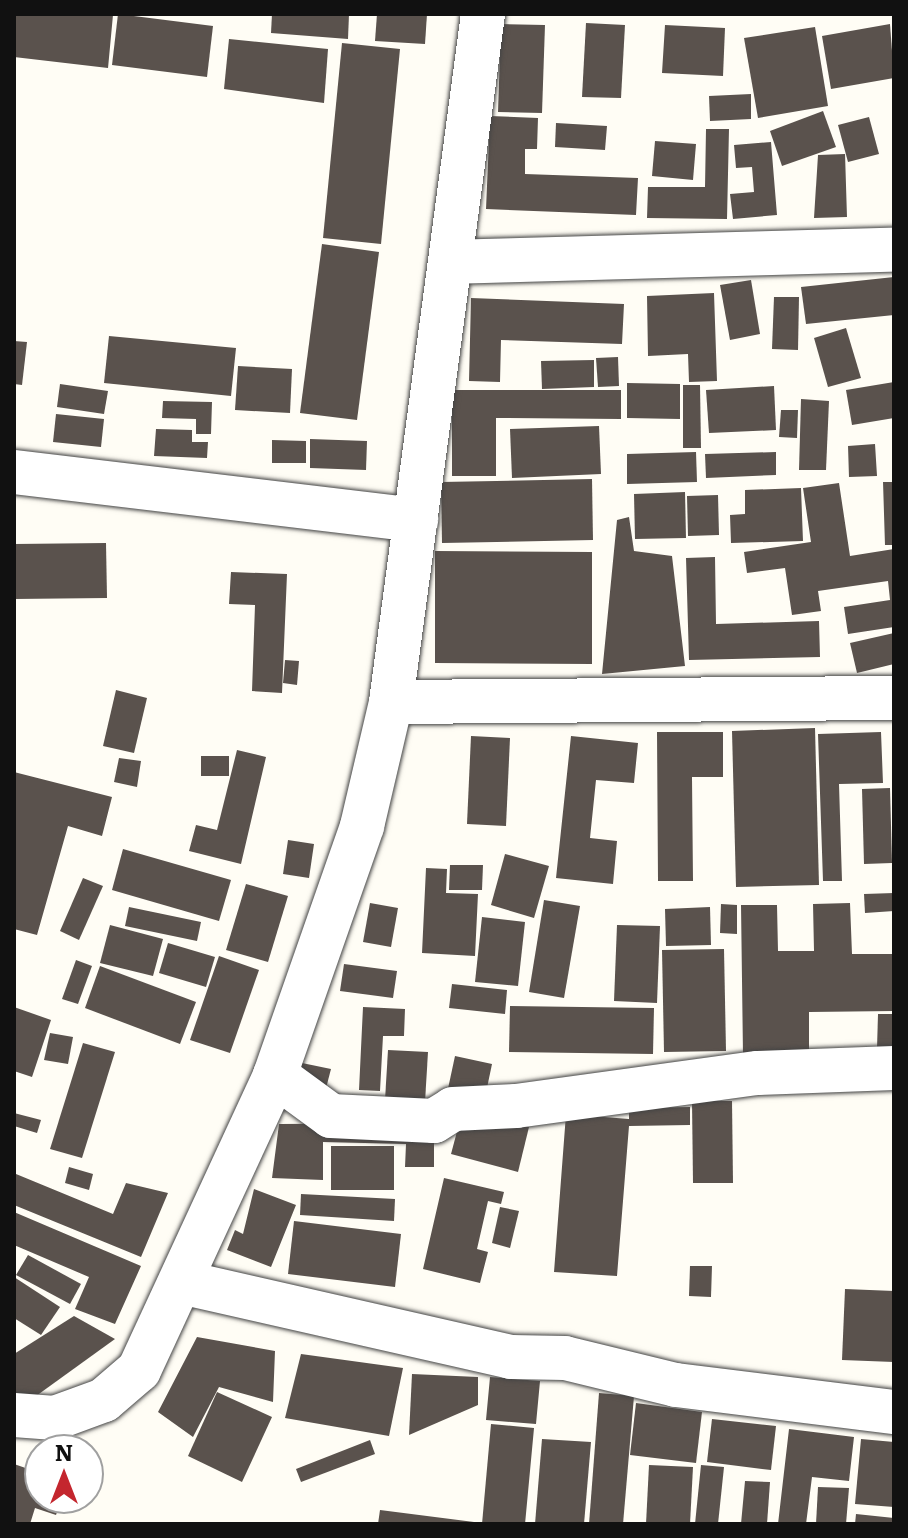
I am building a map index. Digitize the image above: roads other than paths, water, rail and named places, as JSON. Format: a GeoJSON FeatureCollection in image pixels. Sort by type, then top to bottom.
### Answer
{"type":"FeatureCollection","features":[{"type":"Feature","properties":{"kind":"street"},"geometry":{"type":"LineString","coordinates":[[14,1415],[55,1418],[104,1400],[139,1370],[275,1075],[362,826],[391,702],[483,14]]}},
{"type":"Feature","properties":{"kind":"street"},"geometry":{"type":"LineString","coordinates":[[452,262],[894,250]]}},
{"type":"Feature","properties":{"kind":"street"},"geometry":{"type":"LineString","coordinates":[[14,472],[416,520]]}},
{"type":"Feature","properties":{"kind":"street"},"geometry":{"type":"LineString","coordinates":[[391,702],[894,698]]}},
{"type":"Feature","properties":{"kind":"street"},"geometry":{"type":"LineString","coordinates":[[275,1075],[331,1116],[434,1121],[453,1109],[758,1073],[894,1068]]}},
{"type":"Feature","properties":{"kind":"street"},"geometry":{"type":"LineString","coordinates":[[181,1282],[511,1357],[565,1358],[676,1385],[894,1412]]}}]}
